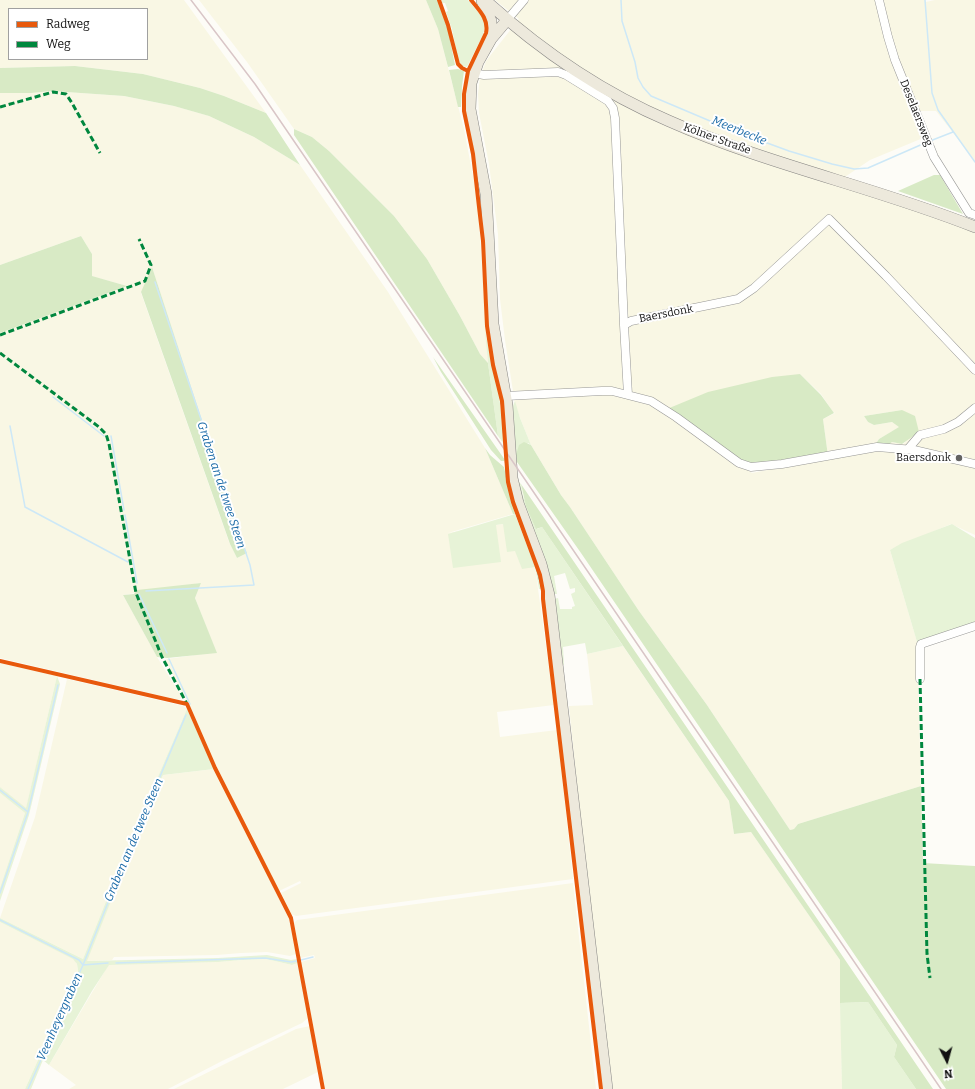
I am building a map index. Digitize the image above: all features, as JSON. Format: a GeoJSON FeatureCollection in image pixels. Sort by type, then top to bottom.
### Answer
{"type":"FeatureCollection","features":[{"type":"Feature","properties":{"kind":"main road","name":"Kölner Straße"},"geometry":{"type":"LineString","coordinates":[[483,0],[506,20],[561,61],[631,103],[668,121],[699,134],[759,155],[942,214],[975,227]]}},
{"type":"Feature","properties":{"kind":"main road"},"geometry":{"type":"LineString","coordinates":[[483,0],[491,21],[491,39]]}},
{"type":"Feature","properties":{"kind":"main road"},"geometry":{"type":"LineString","coordinates":[[506,20],[491,39],[478,62],[470,91],[470,109],[486,194],[493,324],[506,396],[511,472],[514,487],[541,564],[549,595],[607,1089]]}},
{"type":"Feature","properties":{"kind":"street"},"geometry":{"type":"LineString","coordinates":[[506,20],[524,0]]}},
{"type":"Feature","properties":{"kind":"street","name":"Deselaersweg"},"geometry":{"type":"LineString","coordinates":[[879,0],[895,60],[934,157],[969,212],[975,215]]}},
{"type":"Feature","properties":{"kind":"street","name":"Baersdonk"},"geometry":{"type":"LineString","coordinates":[[474,72],[484,75],[558,72],[566,75],[608,101],[613,108],[615,118],[628,395]]}},
{"type":"Feature","properties":{"kind":"street","name":"Baersdonk"},"geometry":{"type":"LineString","coordinates":[[624,325],[631,321],[738,299],[754,288],[829,219],[886,276],[975,370]]}},
{"type":"Feature","properties":{"kind":"street"},"geometry":{"type":"LineString","coordinates":[[506,396],[612,391],[651,401],[676,417],[739,463],[751,467],[782,464],[877,447],[908,449],[975,464]]}},
{"type":"Feature","properties":{"kind":"street"},"geometry":{"type":"LineString","coordinates":[[908,449],[920,435],[944,429],[958,422],[975,408]]}},
{"type":"Feature","properties":{"kind":"street"},"geometry":{"type":"LineString","coordinates":[[920,680],[921,644],[975,626]]}},
{"type":"Feature","properties":{"kind":"shaded area"},"geometry":{"type":"Polygon","coordinates":[[[0,0],[184,0],[266,113],[200,88],[143,74],[75,66],[0,68],[0,0]]]}},
{"type":"Feature","properties":{"kind":"shaded area"},"geometry":{"type":"Polygon","coordinates":[[[199,0],[426,0],[438,29],[464,129],[478,203],[488,363],[480,354],[427,259],[394,216],[329,151],[312,137],[294,129],[247,62],[199,0]]]}},
{"type":"Feature","properties":{"kind":"shaded area"},"geometry":{"type":"Polygon","coordinates":[[[495,0],[877,0],[887,49],[923,138],[870,160],[836,183],[975,232],[975,462],[887,446],[892,442],[903,444],[909,439],[902,410],[864,416],[868,422],[874,425],[892,422],[900,427],[879,439],[875,445],[828,456],[823,419],[835,413],[821,394],[800,374],[698,433],[752,473],[876,449],[904,451],[975,466],[975,535],[951,524],[890,550],[917,642],[921,786],[798,824],[794,829],[790,830],[707,705],[639,611],[561,495],[531,445],[515,404],[500,299],[498,234],[489,164],[479,113],[478,94],[480,77],[486,61],[519,19],[495,0]]]}},
{"type":"Feature","properties":{"kind":"shaded area"},"geometry":{"type":"Polygon","coordinates":[[[881,0],[925,0],[926,2],[935,0],[975,0],[975,161],[936,111],[917,111],[892,48],[881,0]]]}},
{"type":"Feature","properties":{"kind":"shaded area"},"geometry":{"type":"Polygon","coordinates":[[[52,91],[124,96],[174,106],[209,116],[254,137],[300,165],[388,292],[485,448],[513,514],[448,533],[503,524],[515,550],[535,567],[554,705],[497,712],[500,737],[557,730],[573,879],[296,916],[291,914],[281,893],[301,883],[300,881],[279,891],[234,803],[189,705],[166,661],[167,659],[216,652],[195,598],[201,583],[123,595],[157,657],[182,697],[179,700],[0,658],[0,333],[127,286],[91,276],[92,254],[81,236],[0,265],[0,93],[52,91]],[[152,267],[141,293],[229,542],[237,558],[247,553],[241,540],[152,267]]]}},
{"type":"Feature","properties":{"kind":"shaded area"},"geometry":{"type":"Polygon","coordinates":[[[623,646],[729,801],[734,834],[751,832],[840,960],[842,1089],[613,1089],[592,935],[569,706],[593,705],[587,654],[623,646]]]}},
{"type":"Feature","properties":{"kind":"shaded area"},"geometry":{"type":"Polygon","coordinates":[[[0,663],[57,676],[26,809],[0,787],[0,663]]]}},
{"type":"Feature","properties":{"kind":"shaded area"},"geometry":{"type":"Polygon","coordinates":[[[67,679],[183,706],[187,709],[127,849],[83,959],[0,918],[35,817],[67,679]]]}},
{"type":"Feature","properties":{"kind":"shaded area"},"geometry":{"type":"Polygon","coordinates":[[[214,769],[289,918],[296,954],[290,956],[267,952],[217,955],[114,957],[112,960],[86,961],[163,775],[214,769]]]}},
{"type":"Feature","properties":{"kind":"shaded area"},"geometry":{"type":"Polygon","coordinates":[[[0,793],[25,813],[0,888],[0,793]]]}},
{"type":"Feature","properties":{"kind":"shaded area"},"geometry":{"type":"Polygon","coordinates":[[[573,883],[596,1089],[325,1089],[301,962],[315,958],[314,955],[300,958],[294,923],[297,920],[573,883]]]}},
{"type":"Feature","properties":{"kind":"shaded area"},"geometry":{"type":"Polygon","coordinates":[[[0,922],[74,959],[77,964],[78,971],[25,1089],[0,1089],[0,922]]]}},
{"type":"Feature","properties":{"kind":"shaded area"},"geometry":{"type":"Polygon","coordinates":[[[266,959],[292,965],[298,963],[308,1018],[302,1023],[222,1061],[168,1089],[69,1089],[76,1085],[49,1065],[109,964],[218,962],[266,959]]]}},
{"type":"Feature","properties":{"kind":"shaded area"},"geometry":{"type":"Polygon","coordinates":[[[310,1026],[318,1072],[283,1089],[174,1089],[296,1029],[310,1026]]]}},
{"type":"Feature","properties":{"kind":"green space"},"geometry":{"type":"Polygon","coordinates":[[[426,0],[438,1],[448,30],[455,65],[448,67],[438,29],[426,0]]]}},
{"type":"Feature","properties":{"kind":"green space"},"geometry":{"type":"Polygon","coordinates":[[[441,0],[468,0],[483,18],[485,27],[483,35],[467,67],[462,66],[458,59],[452,29],[446,12],[448,11],[445,3],[442,3],[441,0]]]}},
{"type":"Feature","properties":{"kind":"green space"},"geometry":{"type":"Polygon","coordinates":[[[75,66],[143,74],[200,88],[266,113],[300,165],[254,137],[209,116],[174,106],[124,96],[52,91],[0,93],[0,68],[75,66]]]}},
{"type":"Feature","properties":{"kind":"green space"},"geometry":{"type":"Polygon","coordinates":[[[458,69],[464,71],[461,107],[458,107],[449,70],[458,69]]]}},
{"type":"Feature","properties":{"kind":"green space"},"geometry":{"type":"Polygon","coordinates":[[[294,129],[312,137],[329,151],[394,216],[427,259],[480,354],[488,363],[498,436],[294,135],[294,129]]]}},
{"type":"Feature","properties":{"kind":"green space"},"geometry":{"type":"Polygon","coordinates":[[[934,175],[940,175],[963,214],[898,191],[934,175]]]}},
{"type":"Feature","properties":{"kind":"green space"},"geometry":{"type":"Polygon","coordinates":[[[81,236],[92,254],[92,276],[127,286],[0,333],[0,265],[81,236]]]}},
{"type":"Feature","properties":{"kind":"green space"},"geometry":{"type":"Polygon","coordinates":[[[152,267],[241,540],[247,553],[237,558],[230,544],[141,292],[152,267]]]}},
{"type":"Feature","properties":{"kind":"green space"},"geometry":{"type":"Polygon","coordinates":[[[485,331],[499,394],[504,444],[498,436],[485,331]]]}},
{"type":"Feature","properties":{"kind":"green space"},"geometry":{"type":"Polygon","coordinates":[[[433,357],[505,460],[504,461],[501,461],[491,450],[433,357]]]}},
{"type":"Feature","properties":{"kind":"green space"},"geometry":{"type":"Polygon","coordinates":[[[800,374],[821,395],[834,413],[823,419],[828,456],[766,466],[739,462],[667,409],[708,392],[772,377],[800,374]]]}},
{"type":"Feature","properties":{"kind":"green space"},"geometry":{"type":"Polygon","coordinates":[[[515,401],[531,445],[528,443],[516,455],[517,462],[514,459],[512,408],[515,401]]]}},
{"type":"Feature","properties":{"kind":"green space"},"geometry":{"type":"Polygon","coordinates":[[[902,410],[915,416],[919,432],[902,444],[892,442],[887,446],[875,445],[879,439],[899,427],[892,422],[874,425],[868,422],[864,416],[902,410]]]}},
{"type":"Feature","properties":{"kind":"green space"},"geometry":{"type":"Polygon","coordinates":[[[524,442],[531,445],[561,495],[639,611],[707,705],[790,830],[794,829],[798,824],[921,786],[923,863],[975,866],[975,1089],[946,1089],[581,553],[517,462],[516,455],[519,445],[524,442]]]}},
{"type":"Feature","properties":{"kind":"green space"},"geometry":{"type":"Polygon","coordinates":[[[485,448],[490,455],[504,467],[515,514],[513,514],[485,448]]]}},
{"type":"Feature","properties":{"kind":"green space"},"geometry":{"type":"Polygon","coordinates":[[[518,481],[521,484],[523,496],[537,529],[542,527],[623,646],[587,654],[585,643],[563,647],[564,665],[562,664],[554,599],[558,598],[560,609],[572,609],[572,607],[575,606],[571,594],[575,592],[575,588],[570,589],[565,573],[554,576],[557,594],[553,594],[524,508],[518,481]]]}},
{"type":"Feature","properties":{"kind":"green space"},"geometry":{"type":"Polygon","coordinates":[[[521,484],[933,1089],[916,1089],[894,1057],[897,1045],[868,1002],[840,1003],[840,960],[751,832],[734,834],[729,801],[542,527],[536,529],[526,506],[521,484]]]}},
{"type":"Feature","properties":{"kind":"green space"},"geometry":{"type":"Polygon","coordinates":[[[515,514],[536,568],[541,589],[539,589],[535,567],[522,569],[515,551],[507,552],[503,524],[496,525],[501,562],[453,568],[448,534],[515,514]]]}},
{"type":"Feature","properties":{"kind":"green space"},"geometry":{"type":"Polygon","coordinates":[[[952,524],[975,538],[975,624],[917,642],[890,550],[902,543],[952,524]]]}},
{"type":"Feature","properties":{"kind":"green space"},"geometry":{"type":"Polygon","coordinates":[[[201,583],[195,598],[217,653],[167,658],[157,657],[123,595],[134,594],[137,590],[201,583]]]}},
{"type":"Feature","properties":{"kind":"green space"},"geometry":{"type":"Polygon","coordinates":[[[57,676],[60,684],[29,815],[0,901],[0,888],[25,813],[0,793],[0,787],[26,808],[57,676]]]}},
{"type":"Feature","properties":{"kind":"green space"},"geometry":{"type":"Polygon","coordinates":[[[187,709],[214,769],[163,775],[87,961],[218,958],[267,955],[291,960],[297,959],[298,963],[292,965],[266,959],[109,965],[92,991],[49,1065],[43,1060],[31,1089],[25,1089],[78,971],[77,964],[73,959],[0,922],[0,918],[83,959],[127,849],[187,709]]]}},
{"type":"Feature","properties":{"kind":"green space"},"geometry":{"type":"Polygon","coordinates":[[[868,1002],[897,1045],[894,1057],[916,1089],[842,1089],[840,1003],[868,1002]]]}},
{"type":"Feature","properties":{"kind":"waterway","name":"Meerbecke"},"geometry":{"type":"LineString","coordinates":[[621,0],[622,21],[635,62],[638,78],[643,87],[651,96],[729,129],[789,151],[854,169],[868,168],[925,143]]}},
{"type":"Feature","properties":{"kind":"waterway"},"geometry":{"type":"LineString","coordinates":[[925,0],[932,93],[938,110],[975,162]]}},
{"type":"Feature","properties":{"kind":"waterway","name":"Meerbecke"},"geometry":{"type":"LineString","coordinates":[[930,141],[953,132]]}},
{"type":"Feature","properties":{"kind":"waterway","name":"Graben an de twee Steen"},"geometry":{"type":"LineString","coordinates":[[146,591],[254,585],[250,565],[155,282]]}},
{"type":"Feature","properties":{"kind":"waterway"},"geometry":{"type":"LineString","coordinates":[[53,397],[104,436]]}},
{"type":"Feature","properties":{"kind":"waterway"},"geometry":{"type":"LineString","coordinates":[[10,426],[25,507],[128,562]]}},
{"type":"Feature","properties":{"kind":"waterway"},"geometry":{"type":"LineString","coordinates":[[111,436],[124,510]]}},
{"type":"Feature","properties":{"kind":"waterway"},"geometry":{"type":"LineString","coordinates":[[125,515],[137,583]]}},
{"type":"Feature","properties":{"kind":"waterway","name":"Graben an de twee Steen"},"geometry":{"type":"LineString","coordinates":[[139,594],[167,653]]}},
{"type":"Feature","properties":{"kind":"waterway","name":"Graben an de twee Steen"},"geometry":{"type":"LineString","coordinates":[[169,659],[190,704]]}},
{"type":"Feature","properties":{"kind":"waterway"},"geometry":{"type":"LineString","coordinates":[[28,812],[58,685]]}},
{"type":"Feature","properties":{"kind":"waterway","name":"Graben an de twee Steen"},"geometry":{"type":"LineString","coordinates":[[83,965],[129,850],[186,715]]}},
{"type":"Feature","properties":{"kind":"waterway","name":"Veenheyergraben"},"geometry":{"type":"LineString","coordinates":[[0,790],[28,812],[0,893]]}},
{"type":"Feature","properties":{"kind":"waterway","name":"Veenheyergraben"},"geometry":{"type":"LineString","coordinates":[[0,920],[79,960],[83,965],[28,1089]]}},
{"type":"Feature","properties":{"kind":"waterway"},"geometry":{"type":"LineString","coordinates":[[301,960],[313,957]]}},
{"type":"Feature","properties":{"kind":"waterway"},"geometry":{"type":"LineString","coordinates":[[116,963],[265,958],[291,962],[297,961]]}},
{"type":"Feature","properties":{"kind":"waterway"},"geometry":{"type":"LineString","coordinates":[[83,965],[108,963]]}},
{"type":"Feature","properties":{"kind":"railway"},"geometry":{"type":"LineString","coordinates":[[191,0],[255,84],[941,1089]]}},
{"type":"Feature","properties":{"kind":"marked path"},"geometry":{"type":"LineString","coordinates":[[0,107],[53,92],[66,94],[100,153]]}},
{"type":"Feature","properties":{"kind":"marked path"},"geometry":{"type":"LineString","coordinates":[[0,335],[145,281],[151,265],[139,239]]}},
{"type":"Feature","properties":{"kind":"marked path"},"geometry":{"type":"LineString","coordinates":[[0,353],[99,427],[106,434],[136,593],[162,657],[187,704]]}},
{"type":"Feature","properties":{"kind":"marked path"},"geometry":{"type":"LineString","coordinates":[[920,679],[927,954],[930,978]]}},
{"type":"Feature","properties":{"kind":"cycle path"},"geometry":{"type":"LineString","coordinates":[[439,0],[448,25],[458,64],[468,71]]}},
{"type":"Feature","properties":{"kind":"cycle path"},"geometry":{"type":"LineString","coordinates":[[471,0],[483,15],[487,28],[468,71],[464,94],[464,111],[473,154],[483,241],[487,326],[493,365],[502,401],[508,482],[513,502],[540,575],[543,591],[601,1089]]}},
{"type":"Feature","properties":{"kind":"cycle path"},"geometry":{"type":"LineString","coordinates":[[0,661],[187,704],[215,768],[291,918],[323,1089]]}},
{"type":"Feature","properties":{"kind":"place","name":"Baersdonk"},"geometry":{"type":"Point","coordinates":[959,458]}}]}
